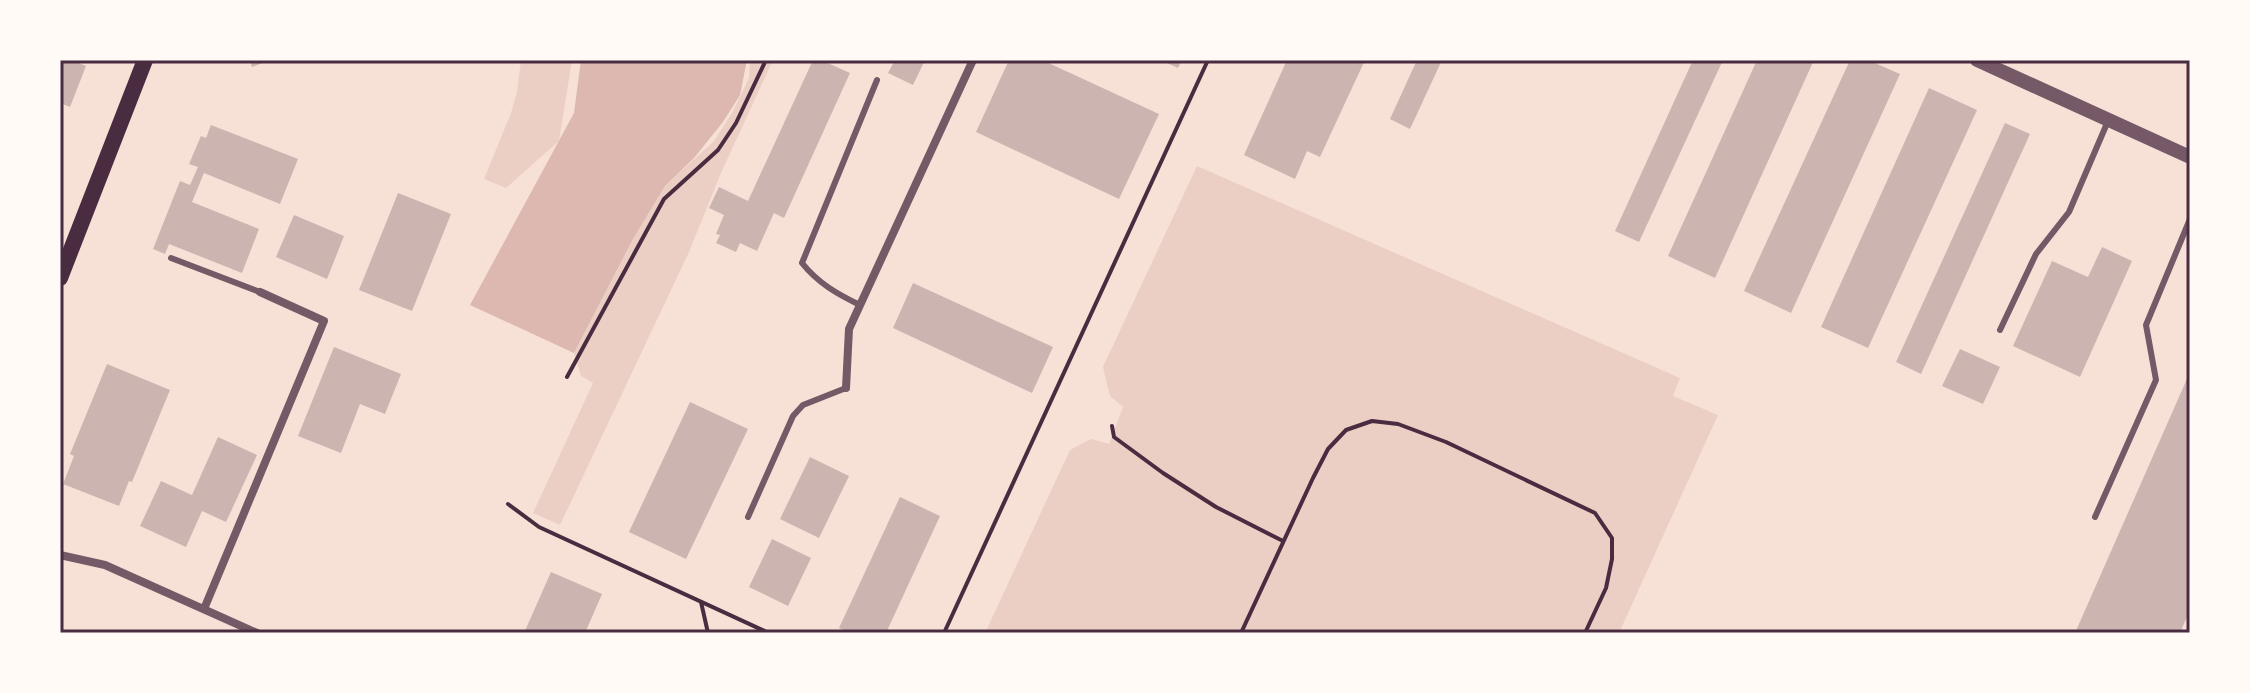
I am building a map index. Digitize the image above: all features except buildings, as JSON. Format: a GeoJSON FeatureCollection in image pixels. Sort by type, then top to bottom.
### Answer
{"type":"FeatureCollection","features":[{"type":"Feature","properties":{"kind":"main road"},"geometry":{"type":"LineString","coordinates":[[60,278],[142,61]]}},
{"type":"Feature","properties":{"kind":"street"},"geometry":{"type":"LineString","coordinates":[[846,388],[849,329],[973,60]]}},
{"type":"Feature","properties":{"kind":"street"},"geometry":{"type":"LineString","coordinates":[[1977,60],[2190,157]]}},
{"type":"Feature","properties":{"kind":"street"},"geometry":{"type":"LineString","coordinates":[[204,609],[324,321],[260,292]]}},
{"type":"Feature","properties":{"kind":"street"},"geometry":{"type":"LineString","coordinates":[[60,555],[105,565],[204,609],[236,629],[257,633]]}},
{"type":"Feature","properties":{"kind":"lane"},"geometry":{"type":"LineString","coordinates":[[860,305],[813,277],[802,263],[877,80]]}},
{"type":"Feature","properties":{"kind":"lane"},"geometry":{"type":"LineString","coordinates":[[2000,330],[2036,254],[2069,212],[2108,121]]}},
{"type":"Feature","properties":{"kind":"lane"},"geometry":{"type":"LineString","coordinates":[[2095,517],[2156,380],[2146,325],[2190,219]]}},
{"type":"Feature","properties":{"kind":"lane"},"geometry":{"type":"LineString","coordinates":[[171,258],[260,292]]}},
{"type":"Feature","properties":{"kind":"lane"},"geometry":{"type":"LineString","coordinates":[[748,517],[793,416],[803,405],[846,388]]}},
{"type":"Feature","properties":{"kind":"path"},"geometry":{"type":"LineString","coordinates":[[567,377],[664,199],[718,150],[736,123],[766,60]]}},
{"type":"Feature","properties":{"kind":"path"},"geometry":{"type":"LineString","coordinates":[[944,633],[1208,60]]}},
{"type":"Feature","properties":{"kind":"path"},"geometry":{"type":"LineString","coordinates":[[1241,633],[1328,449],[1346,430],[1372,421],[1398,424],[1446,442],[1595,513],[1612,538],[1612,559],[1606,588],[1585,633]]}},
{"type":"Feature","properties":{"kind":"path"},"geometry":{"type":"LineString","coordinates":[[1112,426],[1114,437],[1163,473],[1216,507],[1283,541]]}},
{"type":"Feature","properties":{"kind":"path"},"geometry":{"type":"LineString","coordinates":[[508,504],[539,527],[769,633]]}},
{"type":"Feature","properties":{"kind":"path"},"geometry":{"type":"LineString","coordinates":[[701,602],[708,633]]}},
{"type":"Feature","properties":{"kind":"shaded area"},"geometry":{"type":"Polygon","coordinates":[[[521,60],[572,60],[559,141],[506,188],[484,179],[511,113],[521,60]]]}},
{"type":"Feature","properties":{"kind":"shaded area"},"geometry":{"type":"Polygon","coordinates":[[[581,60],[747,60],[740,95],[694,158],[665,186],[633,239],[574,353],[470,305],[574,113],[581,60]]]}},
{"type":"Feature","properties":{"kind":"shaded area"},"geometry":{"type":"Polygon","coordinates":[[[750,60],[773,60],[689,252],[560,525],[533,513],[593,383],[581,376],[574,353],[633,239],[665,186],[714,141],[732,113],[749,78],[750,60]]]}},
{"type":"Feature","properties":{"kind":"shaded area"},"geometry":{"type":"Polygon","coordinates":[[[1197,166],[1680,378],[1673,396],[1718,415],[1619,633],[985,633],[1070,450],[1091,439],[1109,444],[1123,407],[1110,396],[1103,367],[1197,166]]]}}]}
